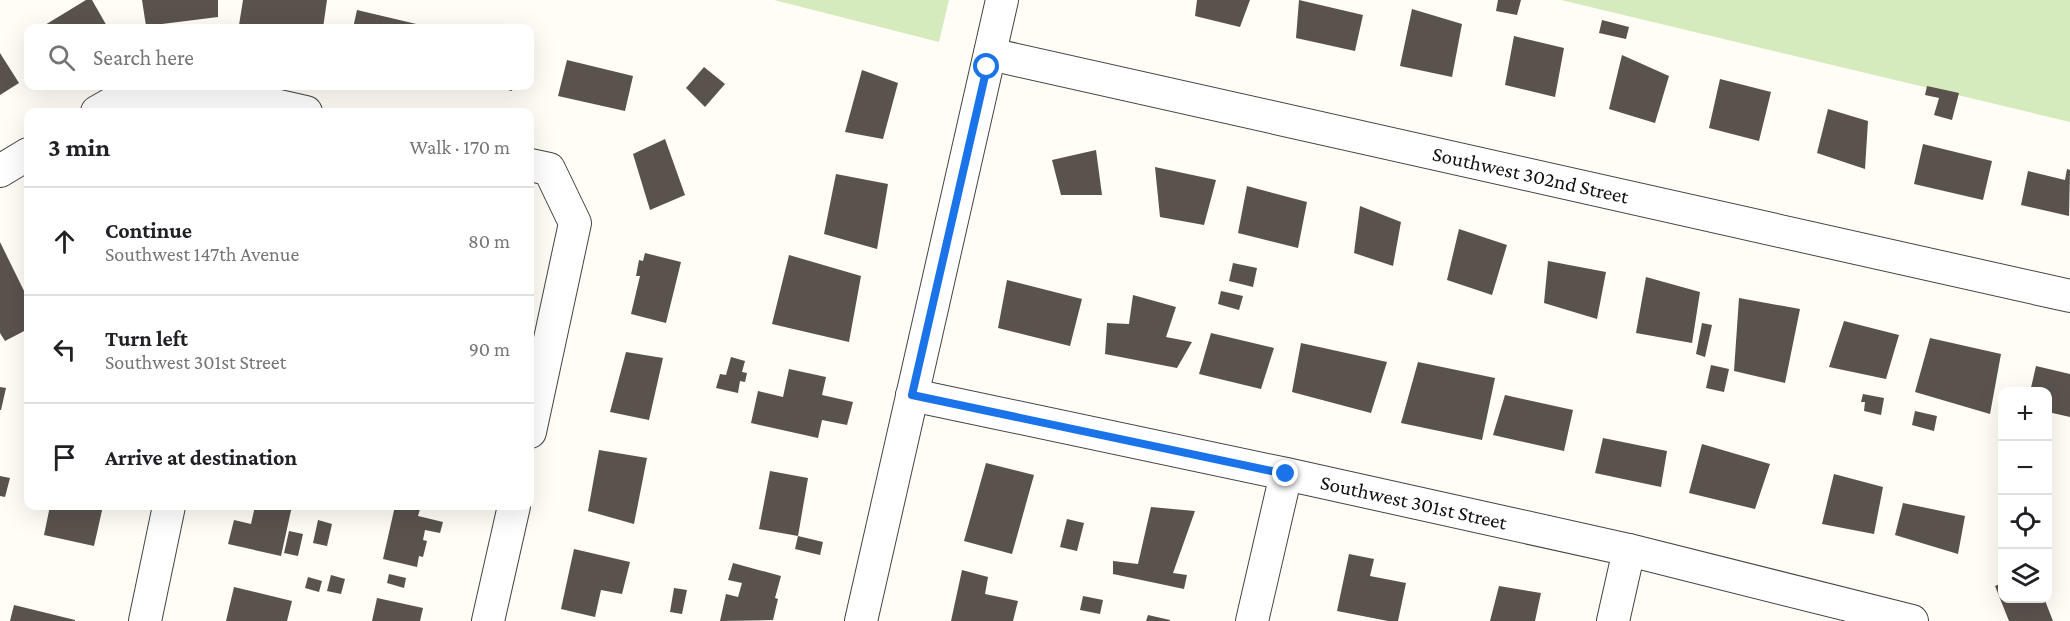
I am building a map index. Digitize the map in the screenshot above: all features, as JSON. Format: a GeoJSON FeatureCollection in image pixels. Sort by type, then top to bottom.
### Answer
{"type":"FeatureCollection","features":[{"type":"Feature","properties":{"kind":"street"},"geometry":{"type":"LineString","coordinates":[[861,621],[1002,0]]}},
{"type":"Feature","properties":{"kind":"street","name":"Southwest 302nd Street"},"geometry":{"type":"LineString","coordinates":[[990,54],[2070,296]]}},
{"type":"Feature","properties":{"kind":"street"},"geometry":{"type":"LineString","coordinates":[[104,108],[125,96],[270,108]]}},
{"type":"Feature","properties":{"kind":"street"},"geometry":{"type":"LineString","coordinates":[[0,171],[24,156]]}},
{"type":"Feature","properties":{"kind":"street"},"geometry":{"type":"LineString","coordinates":[[534,413],[575,223],[539,167]]}},
{"type":"Feature","properties":{"kind":"street","name":"Southwest 301st Street"},"geometry":{"type":"LineString","coordinates":[[912,395],[1286,474],[1629,550],[1912,621]]}},
{"type":"Feature","properties":{"kind":"street"},"geometry":{"type":"LineString","coordinates":[[1252,621],[1286,474]]}},
{"type":"Feature","properties":{"kind":"street"},"geometry":{"type":"LineString","coordinates":[[145,621],[168,510]]}},
{"type":"Feature","properties":{"kind":"street"},"geometry":{"type":"LineString","coordinates":[[488,621],[513,510]]}},
{"type":"Feature","properties":{"kind":"street"},"geometry":{"type":"LineString","coordinates":[[1613,621],[1629,550]]}},
{"type":"Feature","properties":{"kind":"green space"},"geometry":{"type":"Polygon","coordinates":[[[774,0],[949,0],[939,42],[774,0]]]}},
{"type":"Feature","properties":{"kind":"green space"},"geometry":{"type":"Polygon","coordinates":[[[1561,0],[2070,0],[2070,122],[1561,0]]]}},
{"type":"Feature","properties":{"kind":"building"},"geometry":{"type":"Polygon","coordinates":[[[86,0],[92,0],[106,24],[47,24],[86,0]]]}},
{"type":"Feature","properties":{"kind":"building"},"geometry":{"type":"Polygon","coordinates":[[[142,0],[218,0],[218,17],[146,24],[142,0]]]}},
{"type":"Feature","properties":{"kind":"building"},"geometry":{"type":"Polygon","coordinates":[[[243,0],[327,0],[324,24],[239,24],[243,0]]]}},
{"type":"Feature","properties":{"kind":"building"},"geometry":{"type":"Polygon","coordinates":[[[1197,0],[1250,0],[1240,27],[1195,16],[1197,0]]]}},
{"type":"Feature","properties":{"kind":"building"},"geometry":{"type":"Polygon","coordinates":[[[1299,0],[1363,15],[1355,51],[1296,38],[1299,0]]]}},
{"type":"Feature","properties":{"kind":"building"},"geometry":{"type":"Polygon","coordinates":[[[1498,0],[1521,0],[1517,15],[1496,11],[1498,0]]]}},
{"type":"Feature","properties":{"kind":"building"},"geometry":{"type":"Polygon","coordinates":[[[1412,9],[1462,24],[1452,77],[1400,66],[1412,9]]]}},
{"type":"Feature","properties":{"kind":"building"},"geometry":{"type":"Polygon","coordinates":[[[357,10],[416,24],[354,24],[357,10]]]}},
{"type":"Feature","properties":{"kind":"building"},"geometry":{"type":"Polygon","coordinates":[[[1602,20],[1629,27],[1626,39],[1599,33],[1602,20]]]}},
{"type":"Feature","properties":{"kind":"building"},"geometry":{"type":"Polygon","coordinates":[[[1514,36],[1564,48],[1555,97],[1505,85],[1514,36]]]}},
{"type":"Feature","properties":{"kind":"building"},"geometry":{"type":"Polygon","coordinates":[[[0,53],[19,83],[0,95],[0,53]]]}},
{"type":"Feature","properties":{"kind":"building"},"geometry":{"type":"Polygon","coordinates":[[[1622,55],[1669,76],[1655,123],[1609,109],[1622,55]]]}},
{"type":"Feature","properties":{"kind":"building"},"geometry":{"type":"Polygon","coordinates":[[[567,60],[633,76],[625,111],[558,96],[567,60]]]}},
{"type":"Feature","properties":{"kind":"building"},"geometry":{"type":"Polygon","coordinates":[[[704,67],[725,84],[705,107],[686,88],[704,67]]]}},
{"type":"Feature","properties":{"kind":"building"},"geometry":{"type":"Polygon","coordinates":[[[862,70],[898,83],[883,139],[845,132],[862,70]]]}},
{"type":"Feature","properties":{"kind":"building"},"geometry":{"type":"Polygon","coordinates":[[[1720,79],[1771,92],[1759,141],[1709,128],[1720,79]]]}},
{"type":"Feature","properties":{"kind":"building"},"geometry":{"type":"Polygon","coordinates":[[[1927,86],[1959,93],[1952,120],[1934,115],[1939,98],[1925,95],[1927,86]]]}},
{"type":"Feature","properties":{"kind":"building"},"geometry":{"type":"Polygon","coordinates":[[[1828,109],[1868,121],[1865,169],[1817,153],[1828,109]]]}},
{"type":"Feature","properties":{"kind":"building"},"geometry":{"type":"Polygon","coordinates":[[[665,139],[685,195],[650,210],[633,154],[665,139]]]}},
{"type":"Feature","properties":{"kind":"building"},"geometry":{"type":"Polygon","coordinates":[[[1923,144],[1992,161],[1983,200],[1914,184],[1923,144]]]}},
{"type":"Feature","properties":{"kind":"building"},"geometry":{"type":"Polygon","coordinates":[[[1096,150],[1102,195],[1061,195],[1052,160],[1096,150]]]}},
{"type":"Feature","properties":{"kind":"building"},"geometry":{"type":"Polygon","coordinates":[[[1155,167],[1216,180],[1204,225],[1160,217],[1155,167]]]}},
{"type":"Feature","properties":{"kind":"building"},"geometry":{"type":"Polygon","coordinates":[[[2067,169],[2070,170],[2069,216],[2021,205],[2028,171],[2065,180],[2067,169]]]}},
{"type":"Feature","properties":{"kind":"building"},"geometry":{"type":"Polygon","coordinates":[[[836,174],[888,184],[877,249],[824,234],[836,174]]]}},
{"type":"Feature","properties":{"kind":"building"},"geometry":{"type":"Polygon","coordinates":[[[1247,186],[1307,202],[1298,248],[1238,233],[1247,186]]]}},
{"type":"Feature","properties":{"kind":"building"},"geometry":{"type":"Polygon","coordinates":[[[1360,206],[1401,222],[1393,266],[1354,253],[1360,206]]]}},
{"type":"Feature","properties":{"kind":"building"},"geometry":{"type":"Polygon","coordinates":[[[1459,229],[1507,245],[1492,295],[1447,280],[1459,229]]]}},
{"type":"Feature","properties":{"kind":"building"},"geometry":{"type":"Polygon","coordinates":[[[0,242],[24,291],[24,331],[5,341],[0,333],[0,242]]]}},
{"type":"Feature","properties":{"kind":"building"},"geometry":{"type":"Polygon","coordinates":[[[645,253],[681,262],[666,323],[631,314],[640,276],[636,276],[639,260],[643,261],[645,253]]]}},
{"type":"Feature","properties":{"kind":"building"},"geometry":{"type":"Polygon","coordinates":[[[789,255],[861,276],[849,342],[772,324],[789,255]]]}},
{"type":"Feature","properties":{"kind":"building"},"geometry":{"type":"Polygon","coordinates":[[[1548,261],[1606,272],[1597,319],[1544,303],[1548,261]]]}},
{"type":"Feature","properties":{"kind":"building"},"geometry":{"type":"Polygon","coordinates":[[[1233,263],[1257,268],[1253,287],[1229,281],[1233,263]]]}},
{"type":"Feature","properties":{"kind":"building"},"geometry":{"type":"Polygon","coordinates":[[[1646,277],[1700,292],[1692,343],[1636,333],[1646,277]]]}},
{"type":"Feature","properties":{"kind":"building"},"geometry":{"type":"Polygon","coordinates":[[[1007,280],[1082,299],[1070,346],[998,328],[1007,280]]]}},
{"type":"Feature","properties":{"kind":"building"},"geometry":{"type":"Polygon","coordinates":[[[1221,291],[1243,296],[1239,310],[1218,304],[1221,291]]]}},
{"type":"Feature","properties":{"kind":"building"},"geometry":{"type":"Polygon","coordinates":[[[1133,295],[1176,307],[1166,337],[1192,342],[1177,368],[1105,354],[1107,323],[1129,324],[1133,295]]]}},
{"type":"Feature","properties":{"kind":"building"},"geometry":{"type":"Polygon","coordinates":[[[1739,298],[1800,309],[1785,383],[1734,371],[1739,298]]]}},
{"type":"Feature","properties":{"kind":"building"},"geometry":{"type":"Polygon","coordinates":[[[1844,321],[1899,335],[1886,379],[1829,367],[1844,321]]]}},
{"type":"Feature","properties":{"kind":"building"},"geometry":{"type":"Polygon","coordinates":[[[1702,323],[1712,325],[1705,357],[1696,354],[1702,323]]]}},
{"type":"Feature","properties":{"kind":"building"},"geometry":{"type":"Polygon","coordinates":[[[1211,333],[1274,348],[1261,389],[1199,374],[1211,333]]]}},
{"type":"Feature","properties":{"kind":"building"},"geometry":{"type":"Polygon","coordinates":[[[1930,338],[2001,354],[1990,414],[1915,392],[1930,338]]]}},
{"type":"Feature","properties":{"kind":"building"},"geometry":{"type":"Polygon","coordinates":[[[1301,343],[1387,362],[1371,413],[1292,392],[1301,343]]]}},
{"type":"Feature","properties":{"kind":"building"},"geometry":{"type":"Polygon","coordinates":[[[626,352],[663,358],[649,420],[610,412],[626,352]]]}},
{"type":"Feature","properties":{"kind":"building"},"geometry":{"type":"Polygon","coordinates":[[[731,357],[745,361],[742,372],[747,373],[745,382],[740,381],[738,393],[716,388],[720,374],[726,375],[731,357]]]}},
{"type":"Feature","properties":{"kind":"building"},"geometry":{"type":"Polygon","coordinates":[[[1418,362],[1495,378],[1482,440],[1401,423],[1418,362]]]}},
{"type":"Feature","properties":{"kind":"building"},"geometry":{"type":"Polygon","coordinates":[[[1711,365],[1729,369],[1724,392],[1706,388],[1711,365]]]}},
{"type":"Feature","properties":{"kind":"building"},"geometry":{"type":"Polygon","coordinates":[[[2036,366],[2070,374],[2070,417],[2052,413],[2052,387],[2031,387],[2036,366]]]}},
{"type":"Feature","properties":{"kind":"building"},"geometry":{"type":"Polygon","coordinates":[[[789,369],[826,377],[822,395],[853,402],[847,425],[822,420],[818,438],[751,423],[758,391],[783,397],[789,369]]]}},
{"type":"Feature","properties":{"kind":"building"},"geometry":{"type":"Polygon","coordinates":[[[0,387],[6,388],[1,410],[0,410],[0,387]]]}},
{"type":"Feature","properties":{"kind":"building"},"geometry":{"type":"Polygon","coordinates":[[[1863,394],[1884,398],[1881,415],[1864,411],[1865,402],[1861,402],[1863,394]]]}},
{"type":"Feature","properties":{"kind":"building"},"geometry":{"type":"Polygon","coordinates":[[[1505,395],[1573,410],[1564,451],[1493,435],[1505,395]]]}},
{"type":"Feature","properties":{"kind":"building"},"geometry":{"type":"Polygon","coordinates":[[[1915,411],[1937,416],[1934,431],[1912,425],[1915,411]]]}},
{"type":"Feature","properties":{"kind":"building"},"geometry":{"type":"Polygon","coordinates":[[[1603,438],[1667,451],[1661,487],[1595,473],[1603,438]]]}},
{"type":"Feature","properties":{"kind":"building"},"geometry":{"type":"Polygon","coordinates":[[[1702,444],[1770,464],[1755,509],[1689,493],[1702,444]]]}},
{"type":"Feature","properties":{"kind":"building"},"geometry":{"type":"Polygon","coordinates":[[[599,450],[647,458],[634,524],[588,511],[599,450]]]}},
{"type":"Feature","properties":{"kind":"building"},"geometry":{"type":"Polygon","coordinates":[[[986,463],[1034,475],[1012,554],[964,541],[986,463]]]}},
{"type":"Feature","properties":{"kind":"building"},"geometry":{"type":"Polygon","coordinates":[[[770,471],[808,478],[798,536],[759,529],[770,471]]]}},
{"type":"Feature","properties":{"kind":"building"},"geometry":{"type":"Polygon","coordinates":[[[1834,474],[1883,487],[1874,534],[1822,524],[1834,474]]]}},
{"type":"Feature","properties":{"kind":"building"},"geometry":{"type":"Polygon","coordinates":[[[0,476],[10,478],[5,497],[0,496],[0,476]]]}},
{"type":"Feature","properties":{"kind":"building"},"geometry":{"type":"Polygon","coordinates":[[[1903,503],[1965,516],[1958,554],[1895,535],[1903,503]]]}},
{"type":"Feature","properties":{"kind":"building"},"geometry":{"type":"Polygon","coordinates":[[[1151,507],[1195,511],[1173,573],[1187,575],[1184,589],[1113,574],[1113,561],[1138,564],[1151,507]]]}},
{"type":"Feature","properties":{"kind":"building"},"geometry":{"type":"Polygon","coordinates":[[[49,510],[102,510],[94,546],[44,535],[49,510]]]}},
{"type":"Feature","properties":{"kind":"building"},"geometry":{"type":"Polygon","coordinates":[[[254,510],[291,510],[281,556],[228,544],[234,520],[251,524],[254,510]]]}},
{"type":"Feature","properties":{"kind":"building"},"geometry":{"type":"Polygon","coordinates":[[[394,510],[420,510],[418,516],[443,522],[440,533],[425,530],[423,540],[427,541],[423,557],[419,556],[417,567],[383,559],[394,510]]]}},
{"type":"Feature","properties":{"kind":"building"},"geometry":{"type":"Polygon","coordinates":[[[1067,519],[1084,523],[1077,551],[1060,547],[1067,519]]]}},
{"type":"Feature","properties":{"kind":"building"},"geometry":{"type":"Polygon","coordinates":[[[318,520],[332,524],[327,546],[313,543],[318,520]]]}},
{"type":"Feature","properties":{"kind":"building"},"geometry":{"type":"Polygon","coordinates":[[[289,531],[303,534],[298,556],[284,553],[289,531]]]}},
{"type":"Feature","properties":{"kind":"building"},"geometry":{"type":"Polygon","coordinates":[[[798,536],[823,542],[820,555],[795,549],[798,536]]]}},
{"type":"Feature","properties":{"kind":"building"},"geometry":{"type":"Polygon","coordinates":[[[574,549],[630,562],[622,594],[601,590],[595,617],[561,609],[574,549]]]}},
{"type":"Feature","properties":{"kind":"building"},"geometry":{"type":"Polygon","coordinates":[[[1349,554],[1374,559],[1370,576],[1406,583],[1398,621],[1337,611],[1349,554]]]}},
{"type":"Feature","properties":{"kind":"building"},"geometry":{"type":"Polygon","coordinates":[[[733,563],[781,576],[775,598],[778,599],[773,620],[720,621],[726,594],[738,597],[742,583],[728,580],[733,563]]]}},
{"type":"Feature","properties":{"kind":"building"},"geometry":{"type":"Polygon","coordinates":[[[962,570],[988,577],[985,594],[1018,601],[1013,621],[951,621],[962,570]]]}},
{"type":"Feature","properties":{"kind":"building"},"geometry":{"type":"Polygon","coordinates":[[[389,574],[406,578],[404,588],[387,583],[389,574]]]}},
{"type":"Feature","properties":{"kind":"building"},"geometry":{"type":"Polygon","coordinates":[[[331,575],[345,579],[341,594],[327,591],[331,575]]]}},
{"type":"Feature","properties":{"kind":"building"},"geometry":{"type":"Polygon","coordinates":[[[308,577],[322,581],[319,592],[305,588],[308,577]]]}},
{"type":"Feature","properties":{"kind":"building"},"geometry":{"type":"Polygon","coordinates":[[[1499,586],[1541,593],[1535,621],[1490,621],[1499,586]]]}},
{"type":"Feature","properties":{"kind":"building"},"geometry":{"type":"Polygon","coordinates":[[[234,587],[292,601],[287,621],[226,621],[234,587]]]}},
{"type":"Feature","properties":{"kind":"building"},"geometry":{"type":"Polygon","coordinates":[[[674,588],[687,590],[682,614],[670,612],[674,588]]]}},
{"type":"Feature","properties":{"kind":"building"},"geometry":{"type":"Polygon","coordinates":[[[1083,596],[1103,600],[1100,614],[1080,610],[1083,596]]]}},
{"type":"Feature","properties":{"kind":"building"},"geometry":{"type":"Polygon","coordinates":[[[377,598],[423,608],[420,621],[372,621],[377,598]]]}},
{"type":"Feature","properties":{"kind":"building"},"geometry":{"type":"Polygon","coordinates":[[[2002,603],[2046,603],[2053,621],[2009,621],[2002,603]]]}},
{"type":"Feature","properties":{"kind":"building"},"geometry":{"type":"Polygon","coordinates":[[[14,605],[75,620],[75,621],[10,621],[14,605]]]}},
{"type":"Feature","properties":{"kind":"building"},"geometry":{"type":"Polygon","coordinates":[[[1148,615],[1170,620],[1170,621],[1146,621],[1148,615]]]}},
{"type":"Feature","properties":{"kind":"route"},"geometry":{"type":"LineString","coordinates":[[987,67],[912,395],[1286,474]]}}]}
